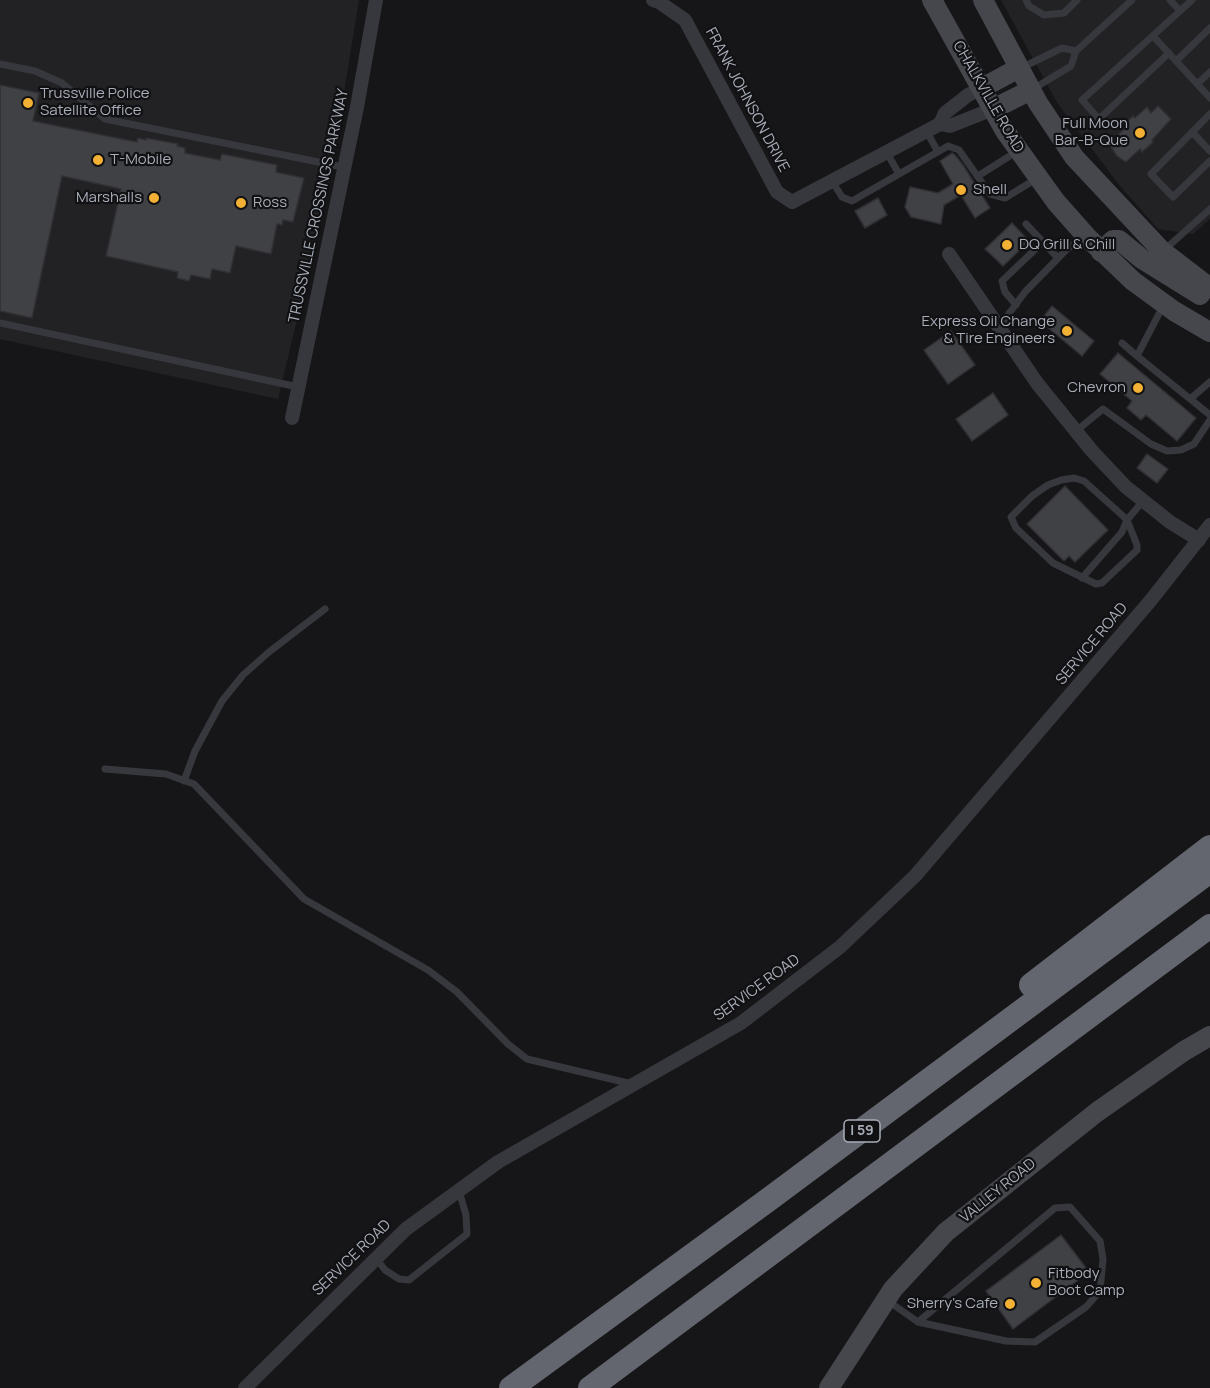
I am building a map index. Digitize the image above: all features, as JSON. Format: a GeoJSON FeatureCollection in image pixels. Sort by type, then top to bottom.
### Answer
{"type":"FeatureCollection","features":[{"type":"Feature","properties":{"kind":"highway"},"geometry":{"type":"LineString","coordinates":[[768,1200],[901,1086],[1210,847]]}},
{"type":"Feature","properties":{"kind":"highway","name":"I 59"},"geometry":{"type":"LineString","coordinates":[[512,1388],[1210,871]]}},
{"type":"Feature","properties":{"kind":"highway"},"geometry":{"type":"LineString","coordinates":[[590,1388],[1210,926]]}},
{"type":"Feature","properties":{"kind":"main road","name":"CHALKVILLE ROAD"},"geometry":{"type":"LineString","coordinates":[[932,0],[1005,131],[1038,178],[1085,236],[1133,281],[1164,305],[1210,332]]}},
{"type":"Feature","properties":{"kind":"main road"},"geometry":{"type":"LineString","coordinates":[[971,0],[994,21]]}},
{"type":"Feature","properties":{"kind":"main road"},"geometry":{"type":"LineString","coordinates":[[983,0],[1031,90],[1074,157],[1162,251],[1210,288]]}},
{"type":"Feature","properties":{"kind":"main road"},"geometry":{"type":"LineString","coordinates":[[982,88],[1020,68]]}},
{"type":"Feature","properties":{"kind":"main road"},"geometry":{"type":"LineString","coordinates":[[993,109],[1031,90]]}},
{"type":"Feature","properties":{"kind":"main road"},"geometry":{"type":"LineString","coordinates":[[1101,252],[1113,240],[1119,240],[1142,259],[1210,302]]}},
{"type":"Feature","properties":{"kind":"main road","name":"VALLEY ROAD"},"geometry":{"type":"LineString","coordinates":[[828,1388],[893,1289],[946,1232],[1097,1112],[1184,1051],[1210,1036]]}},
{"type":"Feature","properties":{"kind":"street","name":"TRUSSVILLE CROSSINGS PARKWAY"},"geometry":{"type":"LineString","coordinates":[[292,418],[357,107],[376,0]]}},
{"type":"Feature","properties":{"kind":"street","name":"FRANK JOHNSON DRIVE"},"geometry":{"type":"LineString","coordinates":[[653,0],[685,20],[777,192],[792,202],[927,132],[940,124],[945,113],[968,95],[982,88]]}},
{"type":"Feature","properties":{"kind":"street","name":"FRANK JOHNSON DRIVE"},"geometry":{"type":"LineString","coordinates":[[940,124],[950,126],[993,109]]}},
{"type":"Feature","properties":{"kind":"street"},"geometry":{"type":"LineString","coordinates":[[949,254],[1038,383],[1076,431],[1126,487],[1170,522],[1199,540]]}},
{"type":"Feature","properties":{"kind":"street","name":"SERVICE ROAD"},"geometry":{"type":"LineString","coordinates":[[245,1388],[406,1229],[498,1162],[741,1023],[840,947],[894,897],[1151,600],[1210,525]]}},
{"type":"Feature","properties":{"kind":"lane"},"geometry":{"type":"LineString","coordinates":[[1026,0],[1029,6],[1044,15],[1064,13],[1077,0]]}},
{"type":"Feature","properties":{"kind":"lane"},"geometry":{"type":"LineString","coordinates":[[1031,90],[1071,66],[1076,51],[1132,0]]}},
{"type":"Feature","properties":{"kind":"lane"},"geometry":{"type":"LineString","coordinates":[[1170,0],[1180,11]]}},
{"type":"Feature","properties":{"kind":"lane"},"geometry":{"type":"LineString","coordinates":[[1169,53],[1100,119],[1082,100],[1192,0]]}},
{"type":"Feature","properties":{"kind":"lane"},"geometry":{"type":"LineString","coordinates":[[1176,61],[1210,28]]}},
{"type":"Feature","properties":{"kind":"lane"},"geometry":{"type":"LineString","coordinates":[[1153,36],[1210,98]]}},
{"type":"Feature","properties":{"kind":"lane"},"geometry":{"type":"LineString","coordinates":[[1020,68],[1062,48],[1076,51]]}},
{"type":"Feature","properties":{"kind":"lane"},"geometry":{"type":"LineString","coordinates":[[0,64],[35,71],[62,83],[105,119],[343,167]]}},
{"type":"Feature","properties":{"kind":"lane"},"geometry":{"type":"LineString","coordinates":[[1197,84],[1210,72]]}},
{"type":"Feature","properties":{"kind":"lane"},"geometry":{"type":"LineString","coordinates":[[1210,114],[1151,174],[1173,197],[1210,161]]}},
{"type":"Feature","properties":{"kind":"lane"},"geometry":{"type":"LineString","coordinates":[[927,132],[938,152]]}},
{"type":"Feature","properties":{"kind":"lane"},"geometry":{"type":"LineString","coordinates":[[1192,132],[1210,151]]}},
{"type":"Feature","properties":{"kind":"lane"},"geometry":{"type":"LineString","coordinates":[[832,181],[842,197],[852,201],[948,146],[960,150],[990,194],[1005,198],[1038,178]]}},
{"type":"Feature","properties":{"kind":"lane"},"geometry":{"type":"LineString","coordinates":[[978,176],[1018,151]]}},
{"type":"Feature","properties":{"kind":"lane"},"geometry":{"type":"LineString","coordinates":[[887,153],[899,174]]}},
{"type":"Feature","properties":{"kind":"lane"},"geometry":{"type":"LineString","coordinates":[[1162,251],[1210,208]]}},
{"type":"Feature","properties":{"kind":"lane"},"geometry":{"type":"LineString","coordinates":[[1026,224],[1058,258]]}},
{"type":"Feature","properties":{"kind":"lane"},"geometry":{"type":"LineString","coordinates":[[999,327],[1025,292],[1058,258],[1085,236]]}},
{"type":"Feature","properties":{"kind":"lane"},"geometry":{"type":"LineString","coordinates":[[1016,305],[1005,292],[1002,281],[1042,243]]}},
{"type":"Feature","properties":{"kind":"lane"},"geometry":{"type":"LineString","coordinates":[[1137,356],[1164,305]]}},
{"type":"Feature","properties":{"kind":"lane"},"geometry":{"type":"LineString","coordinates":[[0,323],[298,387]]}},
{"type":"Feature","properties":{"kind":"lane"},"geometry":{"type":"LineString","coordinates":[[1076,431],[1103,410],[1151,444],[1167,451],[1181,450],[1194,444],[1210,417],[1122,343]]}},
{"type":"Feature","properties":{"kind":"lane"},"geometry":{"type":"LineString","coordinates":[[1190,399],[1210,382]]}},
{"type":"Feature","properties":{"kind":"lane"},"geometry":{"type":"LineString","coordinates":[[1074,478],[1084,481],[1127,520],[1137,550],[1102,583],[1096,584],[1053,563],[1016,528],[1011,517],[1032,496],[1048,485],[1074,478]]}},
{"type":"Feature","properties":{"kind":"lane"},"geometry":{"type":"LineString","coordinates":[[1082,578],[1122,532],[1127,520],[1143,501]]}},
{"type":"Feature","properties":{"kind":"lane"},"geometry":{"type":"LineString","coordinates":[[184,780],[195,751],[222,701],[243,675],[325,609]]}},
{"type":"Feature","properties":{"kind":"lane"},"geometry":{"type":"LineString","coordinates":[[105,769],[166,774],[194,784],[304,899],[428,970],[457,992],[526,1059],[634,1084]]}},
{"type":"Feature","properties":{"kind":"lane"},"geometry":{"type":"LineString","coordinates":[[376,1258],[385,1270],[399,1279],[409,1280],[467,1234],[466,1215],[459,1191]]}},
{"type":"Feature","properties":{"kind":"lane"},"geometry":{"type":"LineString","coordinates":[[886,1300],[918,1322],[1006,1341],[1035,1342],[1086,1307],[1100,1291],[1103,1259],[1100,1241],[1070,1207],[1055,1208],[918,1322]]}},
{"type":"Feature","properties":{"kind":"shaded area"},"geometry":{"type":"Polygon","coordinates":[[[0,0],[359,0],[328,190],[278,399],[0,339],[0,0]]]}},
{"type":"Feature","properties":{"kind":"shaded area"},"geometry":{"type":"Polygon","coordinates":[[[1001,0],[1210,0],[1210,219],[1193,234],[1158,229],[1120,186],[1058,104],[1001,0]]]}},
{"type":"Feature","properties":{"kind":"building"},"geometry":{"type":"Polygon","coordinates":[[[0,85],[39,93],[33,121],[137,142],[138,138],[146,140],[146,138],[178,144],[177,146],[185,148],[185,153],[220,160],[222,154],[277,165],[276,172],[304,178],[293,222],[283,220],[282,225],[277,224],[271,254],[236,246],[230,273],[212,269],[210,279],[191,275],[189,281],[177,278],[178,272],[106,256],[121,189],[62,176],[32,318],[0,311],[0,85]]]}},
{"type":"Feature","properties":{"kind":"building","name":"Full Moon Bar-B-Que"},"geometry":{"type":"Polygon","coordinates":[[[1158,106],[1171,119],[1152,140],[1153,142],[1142,152],[1140,149],[1126,162],[1117,156],[1109,144],[1128,125],[1126,123],[1147,107],[1151,113],[1158,106]]]}},
{"type":"Feature","properties":{"kind":"building","name":"Shell"},"geometry":{"type":"Polygon","coordinates":[[[952,153],[963,165],[990,208],[975,218],[961,195],[944,205],[941,224],[911,217],[905,207],[910,187],[938,193],[953,184],[940,161],[952,153]]]}},
{"type":"Feature","properties":{"kind":"building"},"geometry":{"type":"Polygon","coordinates":[[[878,198],[887,215],[865,228],[855,211],[878,198]]]}},
{"type":"Feature","properties":{"kind":"building","name":"DQ Grill & Chill"},"geometry":{"type":"Polygon","coordinates":[[[1012,223],[1029,241],[1003,266],[985,249],[1012,223]]]}},
{"type":"Feature","properties":{"kind":"building","name":"Express Oil Change & Tire Engineers"},"geometry":{"type":"Polygon","coordinates":[[[1052,306],[1094,341],[1082,356],[1040,321],[1052,306]]]}},
{"type":"Feature","properties":{"kind":"building"},"geometry":{"type":"Polygon","coordinates":[[[951,331],[975,365],[948,384],[924,350],[951,331]]]}},
{"type":"Feature","properties":{"kind":"building","name":"Chevron"},"geometry":{"type":"Polygon","coordinates":[[[1118,353],[1196,418],[1177,441],[1146,415],[1141,420],[1127,408],[1132,401],[1100,374],[1118,353]]]}},
{"type":"Feature","properties":{"kind":"building"},"geometry":{"type":"Polygon","coordinates":[[[993,393],[1008,415],[972,441],[956,419],[993,393]]]}},
{"type":"Feature","properties":{"kind":"building"},"geometry":{"type":"Polygon","coordinates":[[[1147,454],[1168,469],[1157,483],[1137,468],[1147,454]]]}},
{"type":"Feature","properties":{"kind":"building"},"geometry":{"type":"Polygon","coordinates":[[[1065,486],[1108,530],[1075,562],[1069,556],[1064,561],[1027,524],[1065,486]]]}},
{"type":"Feature","properties":{"kind":"building"},"geometry":{"type":"Polygon","coordinates":[[[1061,1235],[1089,1272],[1013,1329],[986,1291],[1061,1235]]]}},
{"type":"Feature","properties":{"kind":"place","name":"Trussville Police Satellite Office"},"geometry":{"type":"Point","coordinates":[28,103]}},
{"type":"Feature","properties":{"kind":"place","name":"Full Moon Bar-B-Que"},"geometry":{"type":"Point","coordinates":[1140,133]}},
{"type":"Feature","properties":{"kind":"place","name":"T-Mobile"},"geometry":{"type":"Point","coordinates":[98,160]}},
{"type":"Feature","properties":{"kind":"place","name":"Shell"},"geometry":{"type":"Point","coordinates":[961,190]}},
{"type":"Feature","properties":{"kind":"place","name":"Marshalls"},"geometry":{"type":"Point","coordinates":[154,198]}},
{"type":"Feature","properties":{"kind":"place","name":"Ross"},"geometry":{"type":"Point","coordinates":[241,203]}},
{"type":"Feature","properties":{"kind":"place","name":"DQ Grill & Chill"},"geometry":{"type":"Point","coordinates":[1007,245]}},
{"type":"Feature","properties":{"kind":"place","name":"Express Oil Change & Tire Engineers"},"geometry":{"type":"Point","coordinates":[1067,331]}},
{"type":"Feature","properties":{"kind":"place","name":"Chevron"},"geometry":{"type":"Point","coordinates":[1138,388]}},
{"type":"Feature","properties":{"kind":"place","name":"Fitbody Boot Camp"},"geometry":{"type":"Point","coordinates":[1036,1283]}},
{"type":"Feature","properties":{"kind":"place","name":"Sherry's Cafe"},"geometry":{"type":"Point","coordinates":[1010,1304]}}]}
